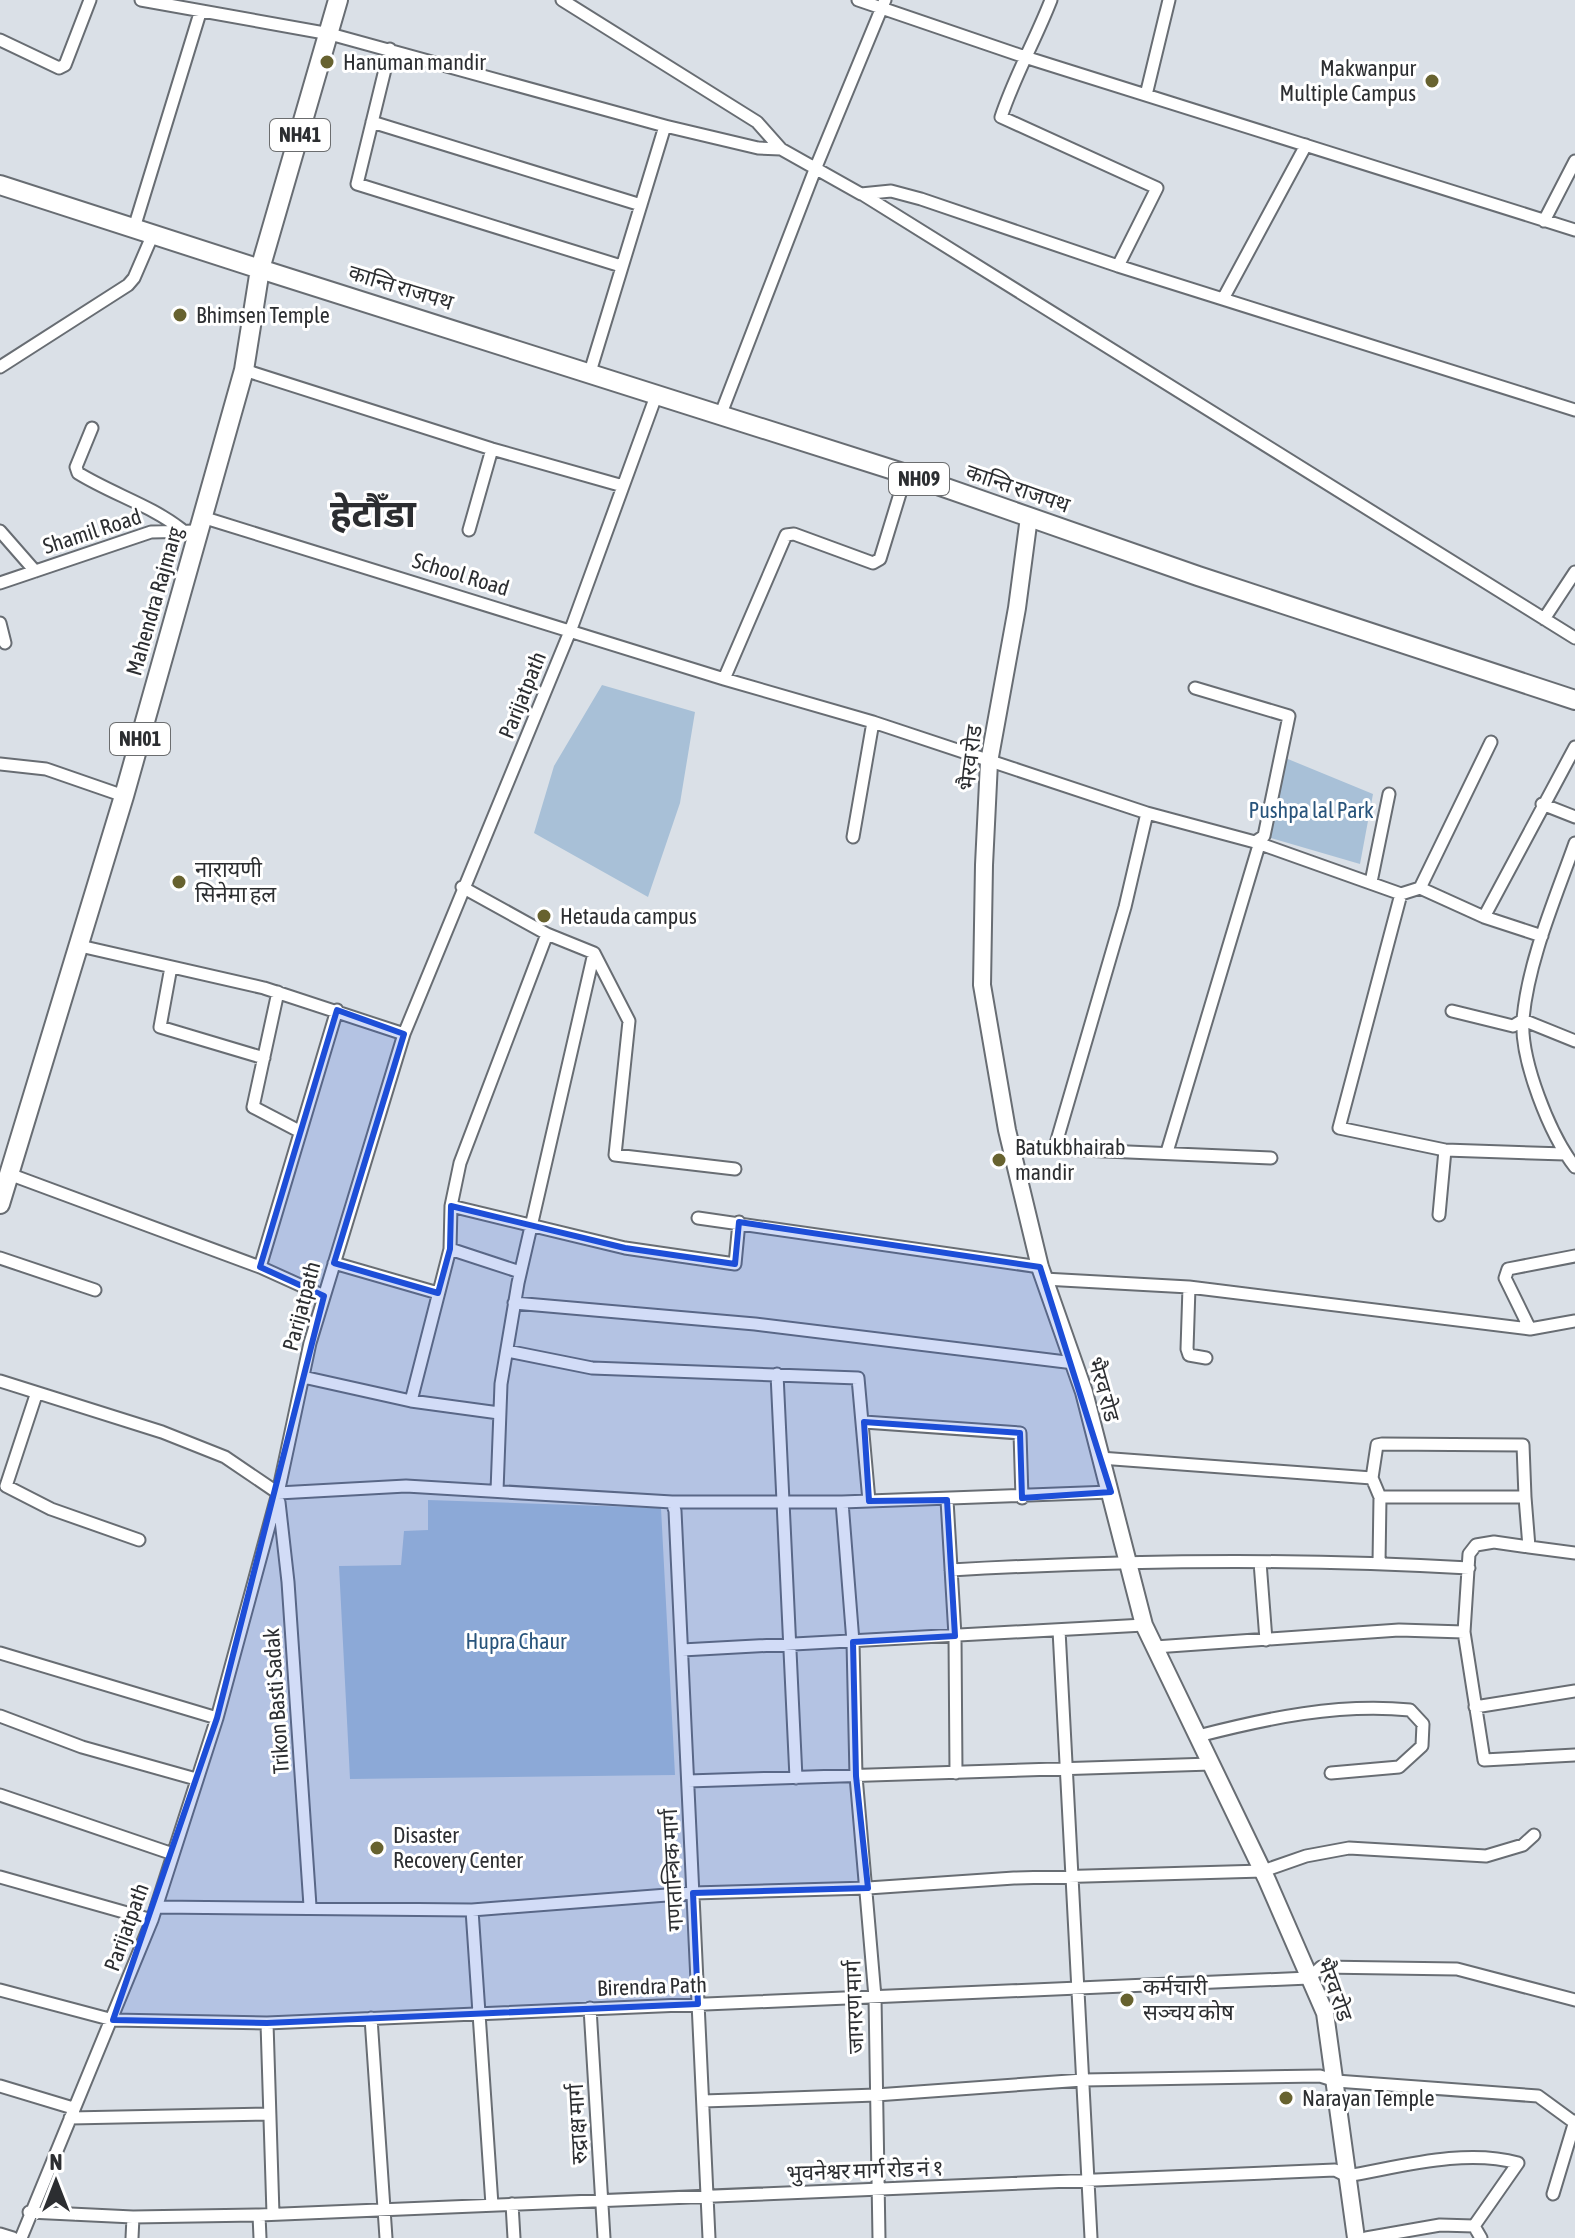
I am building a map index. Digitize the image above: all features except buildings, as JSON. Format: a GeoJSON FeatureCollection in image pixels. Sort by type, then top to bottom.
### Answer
{"type":"FeatureCollection","features":[{"type":"Feature","properties":{"kind":"main road","name":"NH41"},"geometry":{"type":"LineString","coordinates":[[260,269],[338,0]]}},
{"type":"Feature","properties":{"kind":"main road"},"geometry":{"type":"LineString","coordinates":[[0,185],[260,269]]}},
{"type":"Feature","properties":{"kind":"main road","name":"Mahendra Rajmarg"},"geometry":{"type":"LineString","coordinates":[[0,1204],[124,796],[194,526],[244,370],[260,269]]}},
{"type":"Feature","properties":{"kind":"main road","name":"कान्ति राजपथ"},"geometry":{"type":"LineString","coordinates":[[260,269],[906,474],[1575,700]]}},
{"type":"Feature","properties":{"kind":"main road","name":"भैरव रोड"},"geometry":{"type":"LineString","coordinates":[[1029,517],[1017,608],[989,762],[982,985],[1010,1147],[1042,1273],[1074,1363],[1111,1492],[1144,1625],[1263,1871],[1325,2013],[1356,2238]]}},
{"type":"Feature","properties":{"kind":"street"},"geometry":{"type":"LineString","coordinates":[[0,40],[59,68],[65,65],[90,0]]}},
{"type":"Feature","properties":{"kind":"street"},"geometry":{"type":"LineString","coordinates":[[141,0],[330,34],[665,126],[758,148],[781,149]]}},
{"type":"Feature","properties":{"kind":"street"},"geometry":{"type":"LineString","coordinates":[[562,0],[757,122],[781,149],[861,194],[1575,638]]}},
{"type":"Feature","properties":{"kind":"street"},"geometry":{"type":"LineString","coordinates":[[858,0],[884,3],[1028,58],[1575,230]]}},
{"type":"Feature","properties":{"kind":"street"},"geometry":{"type":"LineString","coordinates":[[1051,0],[1028,58],[1018,65],[1001,117],[1157,188],[1118,266]]}},
{"type":"Feature","properties":{"kind":"street"},"geometry":{"type":"LineString","coordinates":[[1146,95],[1169,0]]}},
{"type":"Feature","properties":{"kind":"street"},"geometry":{"type":"LineString","coordinates":[[720,416],[816,167],[884,3]]}},
{"type":"Feature","properties":{"kind":"street"},"geometry":{"type":"LineString","coordinates":[[134,228],[194,8]]}},
{"type":"Feature","properties":{"kind":"street"},"geometry":{"type":"LineString","coordinates":[[390,49],[356,180],[360,186],[621,266]]}},
{"type":"Feature","properties":{"kind":"street"},"geometry":{"type":"LineString","coordinates":[[372,122],[641,205]]}},
{"type":"Feature","properties":{"kind":"street"},"geometry":{"type":"LineString","coordinates":[[590,372],[665,126]]}},
{"type":"Feature","properties":{"kind":"street"},"geometry":{"type":"LineString","coordinates":[[1224,297],[1306,145]]}},
{"type":"Feature","properties":{"kind":"street"},"geometry":{"type":"LineString","coordinates":[[1544,221],[1575,161]]}},
{"type":"Feature","properties":{"kind":"street"},"geometry":{"type":"LineString","coordinates":[[861,194],[891,191],[1575,410]]}},
{"type":"Feature","properties":{"kind":"street"},"geometry":{"type":"LineString","coordinates":[[0,367],[128,285],[153,234]]}},
{"type":"Feature","properties":{"kind":"street"},"geometry":{"type":"LineString","coordinates":[[244,370],[492,449],[623,486]]}},
{"type":"Feature","properties":{"kind":"street","name":"Parijatpath"},"geometry":{"type":"LineString","coordinates":[[21,2238],[29,2212],[113,2020],[152,1920],[217,1718],[278,1493],[324,1296],[404,1034],[462,887],[571,629],[656,396]]}},
{"type":"Feature","properties":{"kind":"street"},"geometry":{"type":"LineString","coordinates":[[92,428],[76,467],[78,473],[116,496],[194,526]]}},
{"type":"Feature","properties":{"kind":"street"},"geometry":{"type":"LineString","coordinates":[[469,530],[492,449]]}},
{"type":"Feature","properties":{"kind":"street"},"geometry":{"type":"LineString","coordinates":[[724,679],[786,535],[794,534],[873,563],[880,559],[906,474]]}},
{"type":"Feature","properties":{"kind":"street","name":"Shamil Road"},"geometry":{"type":"LineString","coordinates":[[0,583],[151,532],[194,526]]}},
{"type":"Feature","properties":{"kind":"street","name":"School Road"},"geometry":{"type":"LineString","coordinates":[[194,526],[571,629],[724,679],[873,722],[1147,813],[1257,844],[1401,894]]}},
{"type":"Feature","properties":{"kind":"street"},"geometry":{"type":"LineString","coordinates":[[0,531],[35,571]]}},
{"type":"Feature","properties":{"kind":"street"},"geometry":{"type":"LineString","coordinates":[[1544,619],[1575,572]]}},
{"type":"Feature","properties":{"kind":"street"},"geometry":{"type":"LineString","coordinates":[[0,623],[5,643]]}},
{"type":"Feature","properties":{"kind":"street"},"geometry":{"type":"LineString","coordinates":[[1167,1152],[1257,844],[1264,836],[1289,716],[1195,688]]}},
{"type":"Feature","properties":{"kind":"street"},"geometry":{"type":"LineString","coordinates":[[853,837],[873,722]]}},
{"type":"Feature","properties":{"kind":"street"},"geometry":{"type":"LineString","coordinates":[[1420,888],[1491,742]]}},
{"type":"Feature","properties":{"kind":"street"},"geometry":{"type":"LineString","coordinates":[[1484,917],[1531,835],[1542,804],[1575,747]]}},
{"type":"Feature","properties":{"kind":"street"},"geometry":{"type":"LineString","coordinates":[[0,764],[46,769],[124,796]]}},
{"type":"Feature","properties":{"kind":"street"},"geometry":{"type":"LineString","coordinates":[[1371,882],[1389,794]]}},
{"type":"Feature","properties":{"kind":"street"},"geometry":{"type":"LineString","coordinates":[[1542,804],[1575,817]]}},
{"type":"Feature","properties":{"kind":"street"},"geometry":{"type":"LineString","coordinates":[[1055,1147],[1125,907],[1147,813]]}},
{"type":"Feature","properties":{"kind":"street"},"geometry":{"type":"LineString","coordinates":[[1575,843],[1542,936],[1523,1020],[1533,1084],[1565,1154],[1575,1167]]}},
{"type":"Feature","properties":{"kind":"street"},"geometry":{"type":"LineString","coordinates":[[462,887],[547,934],[594,953],[629,1021],[615,1155],[735,1169]]}},
{"type":"Feature","properties":{"kind":"street"},"geometry":{"type":"LineString","coordinates":[[1542,936],[1484,917],[1420,888],[1401,894],[1339,1128],[1445,1150],[1565,1154]]}},
{"type":"Feature","properties":{"kind":"street"},"geometry":{"type":"LineString","coordinates":[[411,1401],[450,1249],[451,1206],[460,1163],[547,934]]}},
{"type":"Feature","properties":{"kind":"street"},"geometry":{"type":"LineString","coordinates":[[80,946],[278,992],[404,1034]]}},
{"type":"Feature","properties":{"kind":"street"},"geometry":{"type":"LineString","coordinates":[[497,1491],[499,1413],[514,1303],[594,953]]}},
{"type":"Feature","properties":{"kind":"street"},"geometry":{"type":"LineString","coordinates":[[171,967],[160,1027],[264,1058]]}},
{"type":"Feature","properties":{"kind":"street"},"geometry":{"type":"LineString","coordinates":[[278,992],[254,1111],[299,1131]]}},
{"type":"Feature","properties":{"kind":"street"},"geometry":{"type":"LineString","coordinates":[[260,1267],[337,1010]]}},
{"type":"Feature","properties":{"kind":"street"},"geometry":{"type":"LineString","coordinates":[[1452,1011],[1513,1026],[1523,1020]]}},
{"type":"Feature","properties":{"kind":"street"},"geometry":{"type":"LineString","coordinates":[[1523,1020],[1575,1041]]}},
{"type":"Feature","properties":{"kind":"street"},"geometry":{"type":"LineString","coordinates":[[1010,1147],[1271,1158]]}},
{"type":"Feature","properties":{"kind":"street"},"geometry":{"type":"LineString","coordinates":[[1439,1215],[1445,1150]]}},
{"type":"Feature","properties":{"kind":"street"},"geometry":{"type":"LineString","coordinates":[[9,1174],[260,1267],[324,1296]]}},
{"type":"Feature","properties":{"kind":"street"},"geometry":{"type":"LineString","coordinates":[[451,1206],[531,1228],[625,1248],[735,1264],[739,1222]]}},
{"type":"Feature","properties":{"kind":"street"},"geometry":{"type":"LineString","coordinates":[[698,1218],[739,1222],[1042,1273],[1189,1287],[1530,1329],[1575,1321]]}},
{"type":"Feature","properties":{"kind":"street"},"geometry":{"type":"LineString","coordinates":[[450,1249],[520,1272]]}},
{"type":"Feature","properties":{"kind":"street"},"geometry":{"type":"LineString","coordinates":[[1530,1329],[1505,1278],[1508,1269],[1575,1256]]}},
{"type":"Feature","properties":{"kind":"street"},"geometry":{"type":"LineString","coordinates":[[0,1258],[95,1290]]}},
{"type":"Feature","properties":{"kind":"street"},"geometry":{"type":"LineString","coordinates":[[334,1263],[438,1293]]}},
{"type":"Feature","properties":{"kind":"street"},"geometry":{"type":"LineString","coordinates":[[1189,1287],[1187,1349],[1189,1355],[1206,1358]]}},
{"type":"Feature","properties":{"kind":"street"},"geometry":{"type":"LineString","coordinates":[[514,1303],[755,1324],[1074,1363]]}},
{"type":"Feature","properties":{"kind":"street"},"geometry":{"type":"LineString","coordinates":[[507,1351],[601,1369],[858,1378],[869,1501]]}},
{"type":"Feature","properties":{"kind":"street"},"geometry":{"type":"LineString","coordinates":[[777,1374],[796,1778]]}},
{"type":"Feature","properties":{"kind":"street"},"geometry":{"type":"LineString","coordinates":[[303,1377],[411,1401],[499,1413]]}},
{"type":"Feature","properties":{"kind":"street"},"geometry":{"type":"LineString","coordinates":[[0,1381],[36,1395],[162,1432],[225,1457],[278,1493],[406,1486],[672,1502],[842,1502],[1022,1498],[1111,1492]]}},
{"type":"Feature","properties":{"kind":"street"},"geometry":{"type":"LineString","coordinates":[[36,1395],[6,1486],[51,1509],[139,1540]]}},
{"type":"Feature","properties":{"kind":"street"},"geometry":{"type":"LineString","coordinates":[[864,1422],[1020,1433],[1022,1498]]}},
{"type":"Feature","properties":{"kind":"street"},"geometry":{"type":"LineString","coordinates":[[1379,1563],[1380,1497],[1372,1478],[1377,1445],[1382,1444],[1523,1445],[1529,1547]]}},
{"type":"Feature","properties":{"kind":"street"},"geometry":{"type":"LineString","coordinates":[[1100,1458],[1372,1478]]}},
{"type":"Feature","properties":{"kind":"street","name":"Trikon Basti Sadak"},"geometry":{"type":"LineString","coordinates":[[278,1493],[288,1582],[310,1906]]}},
{"type":"Feature","properties":{"kind":"street"},"geometry":{"type":"LineString","coordinates":[[1380,1497],[1525,1497]]}},
{"type":"Feature","properties":{"kind":"street"},"geometry":{"type":"LineString","coordinates":[[947,1500],[955,1636],[956,1773]]}},
{"type":"Feature","properties":{"kind":"street","name":"गणतान्त्रिक मार्ग"},"geometry":{"type":"LineString","coordinates":[[672,1502],[682,1650],[709,2238]]}},
{"type":"Feature","properties":{"kind":"street","name":"जागरण मार्ग"},"geometry":{"type":"LineString","coordinates":[[842,1502],[853,1642],[856,1776],[875,1997],[879,2238]]}},
{"type":"Feature","properties":{"kind":"street"},"geometry":{"type":"LineString","coordinates":[[1575,1553],[1494,1542],[1476,1545],[1469,1554],[1464,1632],[1487,1762],[1575,1755]]}},
{"type":"Feature","properties":{"kind":"street"},"geometry":{"type":"LineString","coordinates":[[951,1570],[1127,1560],[1379,1563],[1469,1568]]}},
{"type":"Feature","properties":{"kind":"street"},"geometry":{"type":"LineString","coordinates":[[1260,1562],[1266,1640]]}},
{"type":"Feature","properties":{"kind":"street"},"geometry":{"type":"LineString","coordinates":[[682,1650],[1144,1625]]}},
{"type":"Feature","properties":{"kind":"street"},"geometry":{"type":"LineString","coordinates":[[1059,1630],[1091,2238]]}},
{"type":"Feature","properties":{"kind":"street"},"geometry":{"type":"LineString","coordinates":[[1155,1647],[1399,1630],[1464,1632]]}},
{"type":"Feature","properties":{"kind":"street"},"geometry":{"type":"LineString","coordinates":[[0,1653],[217,1718]]}},
{"type":"Feature","properties":{"kind":"street"},"geometry":{"type":"LineString","coordinates":[[1475,1707],[1575,1691]]}},
{"type":"Feature","properties":{"kind":"street"},"geometry":{"type":"LineString","coordinates":[[1198,1736],[1277,1716],[1346,1709],[1410,1710],[1423,1724],[1422,1746],[1399,1767],[1331,1773]]}},
{"type":"Feature","properties":{"kind":"street"},"geometry":{"type":"LineString","coordinates":[[0,1716],[82,1747],[196,1779]]}},
{"type":"Feature","properties":{"kind":"street"},"geometry":{"type":"LineString","coordinates":[[688,1781],[1211,1764]]}},
{"type":"Feature","properties":{"kind":"street"},"geometry":{"type":"LineString","coordinates":[[0,1795],[173,1854]]}},
{"type":"Feature","properties":{"kind":"street"},"geometry":{"type":"LineString","coordinates":[[156,1907],[310,1906],[472,1910],[693,1893],[1263,1871],[1306,1856],[1349,1848],[1486,1856],[1523,1845],[1534,1835]]}},
{"type":"Feature","properties":{"kind":"street"},"geometry":{"type":"LineString","coordinates":[[0,1877],[152,1920]]}},
{"type":"Feature","properties":{"kind":"street"},"geometry":{"type":"LineString","coordinates":[[472,1910],[492,2205]]}},
{"type":"Feature","properties":{"kind":"street","name":"Birendra Path"},"geometry":{"type":"LineString","coordinates":[[0,1990],[113,2020],[267,2023],[1309,1978],[1321,1967],[1457,1969],[1575,2000]]}},
{"type":"Feature","properties":{"kind":"street","name":"रुद्राक्ष मार्ग"},"geometry":{"type":"LineString","coordinates":[[590,2008],[604,2238]]}},
{"type":"Feature","properties":{"kind":"street"},"geometry":{"type":"LineString","coordinates":[[371,2018],[386,2238]]}},
{"type":"Feature","properties":{"kind":"street"},"geometry":{"type":"LineString","coordinates":[[267,2023],[273,2214]]}},
{"type":"Feature","properties":{"kind":"street"},"geometry":{"type":"LineString","coordinates":[[703,2101],[876,2095],[1083,2080],[1320,2076],[1336,2081],[1538,2096],[1575,2122],[1553,2194]]}},
{"type":"Feature","properties":{"kind":"street"},"geometry":{"type":"LineString","coordinates":[[0,2086],[72,2113],[268,2114]]}},
{"type":"Feature","properties":{"kind":"street","name":"भुवनेश्वर मार्ग रोड नं १"},"geometry":{"type":"LineString","coordinates":[[29,2212],[133,2217],[259,2215],[1335,2170],[1347,2176],[1437,2161],[1474,2159],[1518,2163],[1474,2226]]}},
{"type":"Feature","properties":{"kind":"street"},"geometry":{"type":"LineString","coordinates":[[512,2204],[514,2238]]}},
{"type":"Feature","properties":{"kind":"street"},"geometry":{"type":"LineString","coordinates":[[259,2215],[260,2238]]}},
{"type":"Feature","properties":{"kind":"street"},"geometry":{"type":"LineString","coordinates":[[132,2238],[133,2217]]}},
{"type":"Feature","properties":{"kind":"street"},"geometry":{"type":"LineString","coordinates":[[1366,2238],[1440,2225],[1474,2226],[1481,2238]]}},
{"type":"Feature","properties":{"kind":"street"},"geometry":{"type":"LineString","coordinates":[[0,2234],[13,2238]]}},
{"type":"Feature","properties":{"kind":"highlighted area"},"geometry":{"type":"Polygon","coordinates":[[[337,1010],[404,1034],[334,1263],[438,1293],[450,1249],[451,1206],[625,1248],[735,1264],[739,1222],[1040,1267],[1111,1492],[1022,1498],[1020,1433],[864,1422],[869,1501],[947,1500],[955,1636],[853,1642],[856,1776],[868,1888],[693,1893],[698,2004],[267,2023],[113,2020],[217,1718],[324,1296],[260,1267],[337,1010]]]}},
{"type":"Feature","properties":{"kind":"green space"},"geometry":{"type":"Polygon","coordinates":[[[602,685],[695,712],[680,803],[648,897],[534,833],[554,766],[602,685]]]}},
{"type":"Feature","properties":{"kind":"green space","name":"Pushpa lal Park"},"geometry":{"type":"Polygon","coordinates":[[[1283,757],[1373,794],[1360,864],[1264,836],[1283,757]]]}},
{"type":"Feature","properties":{"kind":"green space","name":"Hupra Chaur"},"geometry":{"type":"Polygon","coordinates":[[[428,1500],[661,1508],[675,1775],[350,1779],[339,1566],[401,1565],[404,1531],[428,1530],[428,1500]]]}},
{"type":"Feature","properties":{"kind":"place","name":"Hanuman mandir"},"geometry":{"type":"Point","coordinates":[327,62]}},
{"type":"Feature","properties":{"kind":"place","name":"Makwanpur Multiple Campus"},"geometry":{"type":"Point","coordinates":[1432,81]}},
{"type":"Feature","properties":{"kind":"place","name":"Bhimsen Temple"},"geometry":{"type":"Point","coordinates":[180,315]}},
{"type":"Feature","properties":{"kind":"place","name":"नारायणी सिनेमा हल"},"geometry":{"type":"Point","coordinates":[179,882]}},
{"type":"Feature","properties":{"kind":"place","name":"Hetauda campus"},"geometry":{"type":"Point","coordinates":[544,916]}},
{"type":"Feature","properties":{"kind":"place","name":"Batukbhairab mandir"},"geometry":{"type":"Point","coordinates":[999,1160]}},
{"type":"Feature","properties":{"kind":"place","name":"Disaster Recovery Center"},"geometry":{"type":"Point","coordinates":[377,1848]}},
{"type":"Feature","properties":{"kind":"place","name":"कर्मचारी सञ्चय कोष"},"geometry":{"type":"Point","coordinates":[1127,2000]}},
{"type":"Feature","properties":{"kind":"place","name":"Narayan Temple"},"geometry":{"type":"Point","coordinates":[1286,2098]}},
{"type":"Feature","properties":{"kind":"district","name":"हेटौँडा"},"geometry":{"type":"Point","coordinates":[373,514]}}]}
